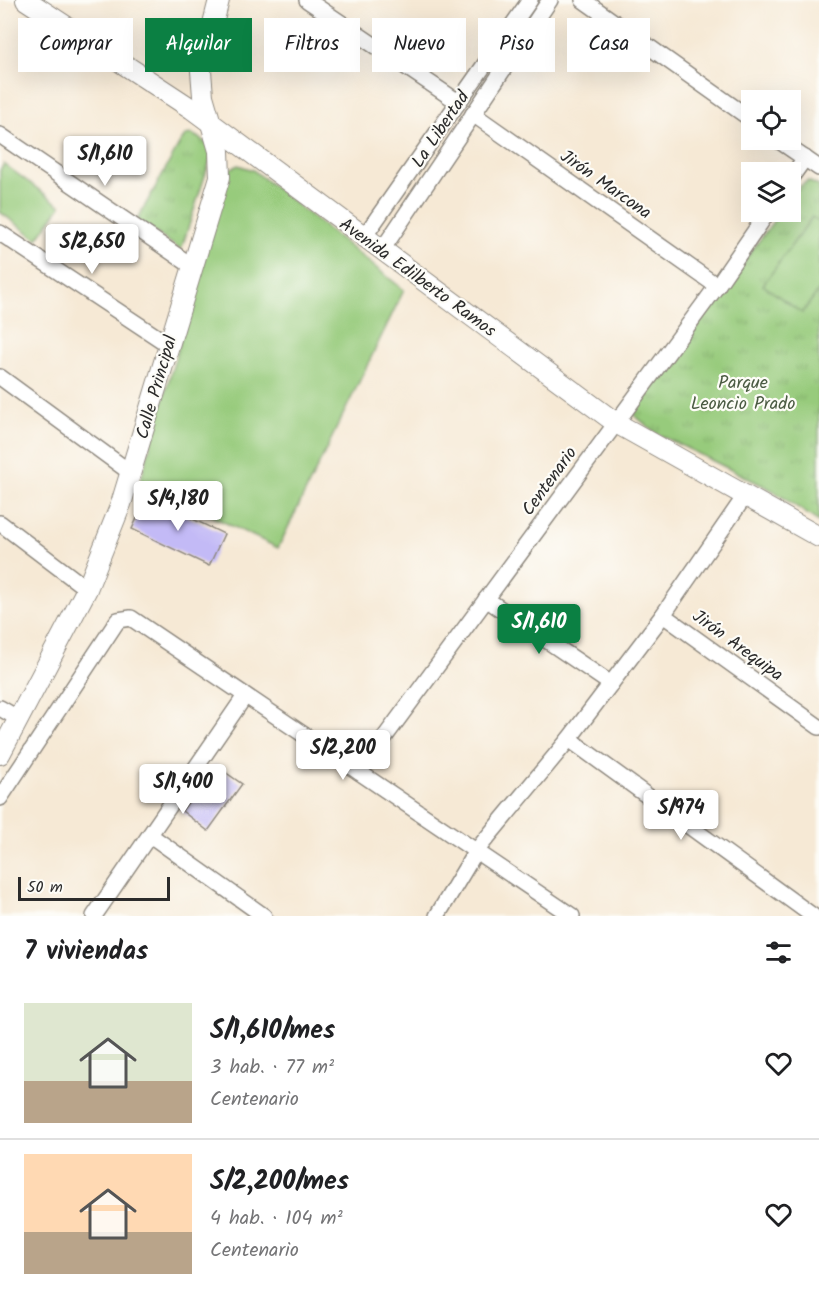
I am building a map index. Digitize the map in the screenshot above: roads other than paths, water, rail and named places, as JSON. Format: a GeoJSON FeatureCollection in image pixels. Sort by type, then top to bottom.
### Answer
{"type":"FeatureCollection","features":[{"type":"Feature","properties":{"kind":"street","name":"Avenida Edilberto Ramos"},"geometry":{"type":"LineString","coordinates":[[26,0],[212,123],[616,423],[819,537]]}},
{"type":"Feature","properties":{"kind":"street","name":"Calle Principal"},"geometry":{"type":"LineString","coordinates":[[2,747],[87,589],[131,473],[219,177],[219,151],[203,96],[201,71],[219,0]]}},
{"type":"Feature","properties":{"kind":"street"},"geometry":{"type":"LineString","coordinates":[[307,0],[458,102]]}},
{"type":"Feature","properties":{"kind":"street","name":"La Libertad"},"geometry":{"type":"LineString","coordinates":[[364,237],[530,0]]}},
{"type":"Feature","properties":{"kind":"street","name":"La Libertad"},"geometry":{"type":"LineString","coordinates":[[382,250],[550,0]]}},
{"type":"Feature","properties":{"kind":"street"},"geometry":{"type":"LineString","coordinates":[[583,0],[741,112]]}},
{"type":"Feature","properties":{"kind":"street","name":"Jirón Marcona"},"geometry":{"type":"LineString","coordinates":[[473,114],[717,286]]}},
{"type":"Feature","properties":{"kind":"street"},"geometry":{"type":"LineString","coordinates":[[1,137],[192,266]]}},
{"type":"Feature","properties":{"kind":"street"},"geometry":{"type":"LineString","coordinates":[[792,150],[819,168]]}},
{"type":"Feature","properties":{"kind":"street"},"geometry":{"type":"LineString","coordinates":[[801,164],[805,159]]}},
{"type":"Feature","properties":{"kind":"street","name":"Centenario"},"geometry":{"type":"LineString","coordinates":[[359,772],[717,286],[761,222]]}},
{"type":"Feature","properties":{"kind":"street"},"geometry":{"type":"LineString","coordinates":[[0,233],[169,345]]}},
{"type":"Feature","properties":{"kind":"street"},"geometry":{"type":"LineString","coordinates":[[0,377],[131,473]]}},
{"type":"Feature","properties":{"kind":"street"},"geometry":{"type":"LineString","coordinates":[[437,916],[476,851],[569,739],[611,684],[663,615],[745,496]]}},
{"type":"Feature","properties":{"kind":"street"},"geometry":{"type":"LineString","coordinates":[[0,523],[87,589]]}},
{"type":"Feature","properties":{"kind":"street"},"geometry":{"type":"LineString","coordinates":[[486,599],[611,684]]}},
{"type":"Feature","properties":{"kind":"street","name":"Jirón Arequipa"},"geometry":{"type":"LineString","coordinates":[[663,615],[819,727]]}},
{"type":"Feature","properties":{"kind":"street"},"geometry":{"type":"LineString","coordinates":[[0,798],[118,620],[131,618],[572,916]]}},
{"type":"Feature","properties":{"kind":"street"},"geometry":{"type":"LineString","coordinates":[[94,916],[245,696]]}},
{"type":"Feature","properties":{"kind":"street"},"geometry":{"type":"LineString","coordinates":[[0,708],[19,719]]}},
{"type":"Feature","properties":{"kind":"street"},"geometry":{"type":"LineString","coordinates":[[569,739],[813,916]]}},
{"type":"Feature","properties":{"kind":"street"},"geometry":{"type":"LineString","coordinates":[[150,835],[264,916]]}},
{"type":"Feature","properties":{"kind":"park label","name":"Parque Leoncio Prado"},"geometry":{"type":"Point","coordinates":[743,392]}}]}
